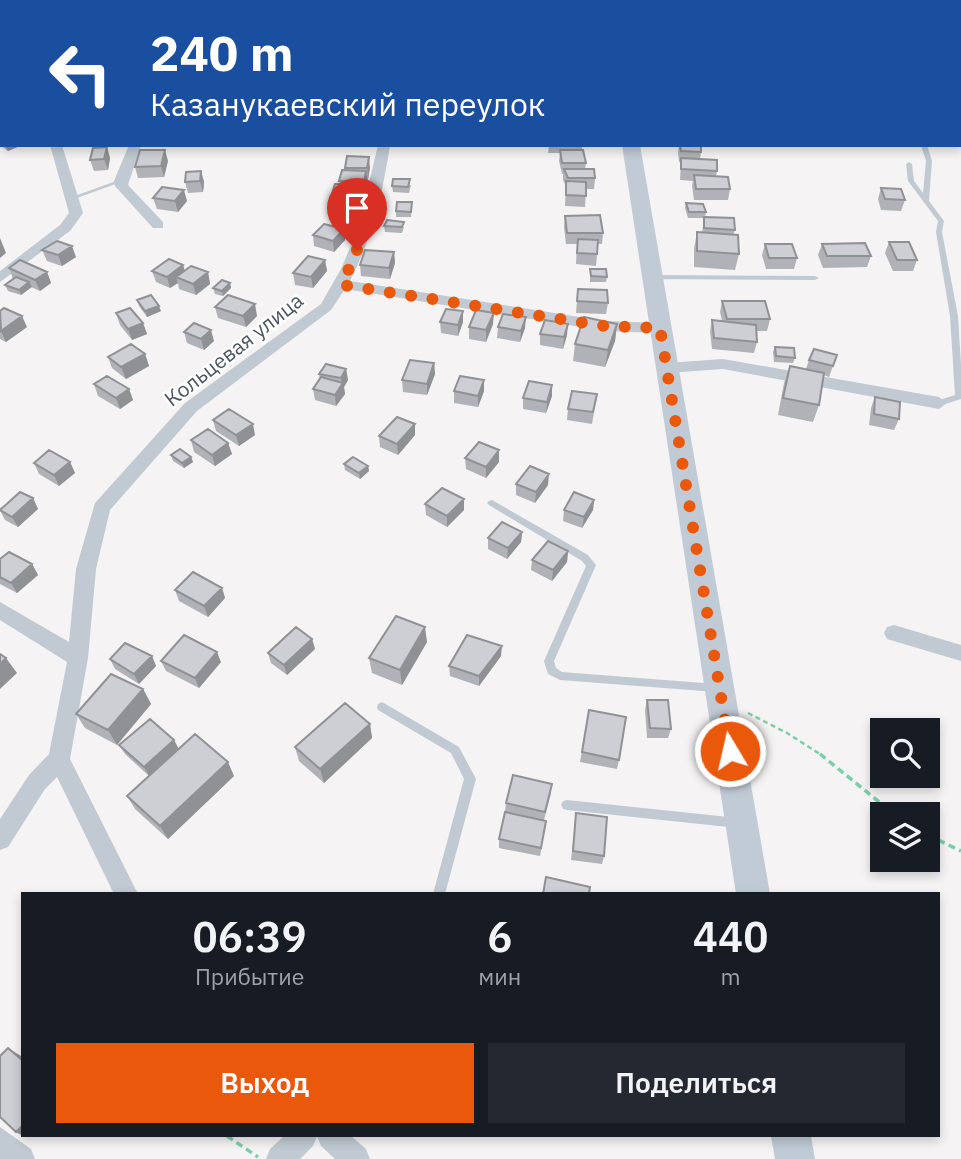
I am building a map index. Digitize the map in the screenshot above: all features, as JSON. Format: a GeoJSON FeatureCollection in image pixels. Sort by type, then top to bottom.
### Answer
{"type":"FeatureCollection","features":[{"type":"Feature","properties":{"kind":"street"},"geometry":{"type":"LineString","coordinates":[[0,278],[65,228],[76,213],[57,147]]}},
{"type":"Feature","properties":{"kind":"street"},"geometry":{"type":"LineString","coordinates":[[134,147],[121,181],[133,200],[159,225]]}},
{"type":"Feature","properties":{"kind":"street","name":"Кольцевая улица"},"geometry":{"type":"LineString","coordinates":[[59,759],[78,658],[86,569],[101,508],[191,407],[327,307],[342,285],[374,206],[384,147]]}},
{"type":"Feature","properties":{"kind":"street"},"geometry":{"type":"LineString","coordinates":[[631,147],[753,892]]}},
{"type":"Feature","properties":{"kind":"street"},"geometry":{"type":"LineString","coordinates":[[342,285],[605,326],[660,328]]}},
{"type":"Feature","properties":{"kind":"street"},"geometry":{"type":"LineString","coordinates":[[667,368],[723,364],[939,403]]}},
{"type":"Feature","properties":{"kind":"street"},"geometry":{"type":"LineString","coordinates":[[0,610],[78,658]]}},
{"type":"Feature","properties":{"kind":"street"},"geometry":{"type":"LineString","coordinates":[[894,633],[961,653]]}},
{"type":"Feature","properties":{"kind":"street"},"geometry":{"type":"LineString","coordinates":[[0,839],[37,782],[59,759],[125,892]]}},
{"type":"Feature","properties":{"kind":"street"},"geometry":{"type":"LineString","coordinates":[[279,1159],[302,1137]]}},
{"type":"Feature","properties":{"kind":"street"},"geometry":{"type":"LineString","coordinates":[[332,1137],[356,1159]]}},
{"type":"Feature","properties":{"kind":"street"},"geometry":{"type":"LineString","coordinates":[[791,1137],[794,1159]]}},
{"type":"Feature","properties":{"kind":"street"},"geometry":{"type":"LineString","coordinates":[[0,1141],[21,1159]]}},
{"type":"Feature","properties":{"kind":"lane"},"geometry":{"type":"LineString","coordinates":[[924,147],[929,161],[926,201]]}},
{"type":"Feature","properties":{"kind":"lane"},"geometry":{"type":"LineString","coordinates":[[909,164],[911,181],[941,221],[940,232],[955,329],[959,397],[939,403]]}},
{"type":"Feature","properties":{"kind":"lane"},"geometry":{"type":"LineString","coordinates":[[72,198],[121,181]]}},
{"type":"Feature","properties":{"kind":"lane"},"geometry":{"type":"LineString","coordinates":[[652,277],[815,278]]}},
{"type":"Feature","properties":{"kind":"lane"},"geometry":{"type":"LineString","coordinates":[[492,503],[585,558],[591,565],[549,661],[552,671],[560,676],[722,696]]}},
{"type":"Feature","properties":{"kind":"lane"},"geometry":{"type":"LineString","coordinates":[[382,707],[454,750],[470,779],[440,892]]}},
{"type":"Feature","properties":{"kind":"lane"},"geometry":{"type":"LineString","coordinates":[[567,805],[742,823]]}},
{"type":"Feature","properties":{"kind":"path"},"geometry":{"type":"LineString","coordinates":[[722,696],[768,721],[848,775],[880,802]]}},
{"type":"Feature","properties":{"kind":"path"},"geometry":{"type":"LineString","coordinates":[[940,842],[961,851]]}},
{"type":"Feature","properties":{"kind":"path"},"geometry":{"type":"LineString","coordinates":[[228,1137],[261,1159]]}},
{"type":"Feature","properties":{"kind":"building"},"geometry":{"type":"Polygon","coordinates":[[[107,147],[104,159],[90,160],[93,148],[107,147]]]}},
{"type":"Feature","properties":{"kind":"building"},"geometry":{"type":"Polygon","coordinates":[[[680,147],[701,147],[701,152],[681,151],[680,147]]]}},
{"type":"Feature","properties":{"kind":"building"},"geometry":{"type":"Polygon","coordinates":[[[140,150],[165,150],[161,166],[135,167],[140,150]]]}},
{"type":"Feature","properties":{"kind":"building"},"geometry":{"type":"Polygon","coordinates":[[[560,150],[583,150],[586,163],[562,163],[560,150]]]}},
{"type":"Feature","properties":{"kind":"building"},"geometry":{"type":"Polygon","coordinates":[[[347,156],[369,157],[367,168],[345,168],[347,156]]]}},
{"type":"Feature","properties":{"kind":"building"},"geometry":{"type":"Polygon","coordinates":[[[681,158],[717,160],[717,171],[681,169],[681,158]]]}},
{"type":"Feature","properties":{"kind":"building"},"geometry":{"type":"Polygon","coordinates":[[[564,169],[594,169],[595,178],[568,178],[564,169]]]}},
{"type":"Feature","properties":{"kind":"building"},"geometry":{"type":"Polygon","coordinates":[[[342,170],[366,171],[364,182],[339,181],[342,170]]]}},
{"type":"Feature","properties":{"kind":"building"},"geometry":{"type":"Polygon","coordinates":[[[201,171],[200,181],[185,182],[186,172],[201,171]]]}},
{"type":"Feature","properties":{"kind":"building"},"geometry":{"type":"Polygon","coordinates":[[[694,175],[728,177],[730,189],[696,189],[694,175]]]}},
{"type":"Feature","properties":{"kind":"building"},"geometry":{"type":"Polygon","coordinates":[[[393,179],[410,179],[408,187],[392,186],[393,179]]]}},
{"type":"Feature","properties":{"kind":"building"},"geometry":{"type":"Polygon","coordinates":[[[566,181],[586,182],[586,196],[566,195],[566,181]]]}},
{"type":"Feature","properties":{"kind":"building"},"geometry":{"type":"Polygon","coordinates":[[[335,184],[362,184],[360,195],[332,194],[335,184]]]}},
{"type":"Feature","properties":{"kind":"building"},"geometry":{"type":"Polygon","coordinates":[[[162,187],[184,190],[175,201],[153,198],[162,187]]]}},
{"type":"Feature","properties":{"kind":"building"},"geometry":{"type":"Polygon","coordinates":[[[881,188],[901,189],[905,200],[885,199],[881,188]]]}},
{"type":"Feature","properties":{"kind":"building"},"geometry":{"type":"Polygon","coordinates":[[[397,202],[412,202],[411,212],[396,211],[397,202]]]}},
{"type":"Feature","properties":{"kind":"building"},"geometry":{"type":"Polygon","coordinates":[[[686,203],[703,204],[706,212],[689,212],[686,203]]]}},
{"type":"Feature","properties":{"kind":"building"},"geometry":{"type":"Polygon","coordinates":[[[339,208],[357,208],[355,221],[337,221],[339,208]]]}},
{"type":"Feature","properties":{"kind":"building"},"geometry":{"type":"Polygon","coordinates":[[[600,215],[603,233],[567,233],[565,216],[600,215]]]}},
{"type":"Feature","properties":{"kind":"building"},"geometry":{"type":"Polygon","coordinates":[[[704,217],[734,218],[735,230],[704,228],[704,217]]]}},
{"type":"Feature","properties":{"kind":"building"},"geometry":{"type":"Polygon","coordinates":[[[387,220],[404,222],[402,227],[384,226],[387,220]]]}},
{"type":"Feature","properties":{"kind":"building"},"geometry":{"type":"Polygon","coordinates":[[[324,224],[344,229],[333,241],[313,235],[324,224]]]}},
{"type":"Feature","properties":{"kind":"building"},"geometry":{"type":"Polygon","coordinates":[[[697,232],[738,235],[739,254],[697,251],[697,232]]]}},
{"type":"Feature","properties":{"kind":"building"},"geometry":{"type":"Polygon","coordinates":[[[578,239],[598,240],[597,254],[577,253],[578,239]]]}},
{"type":"Feature","properties":{"kind":"building"},"geometry":{"type":"Polygon","coordinates":[[[57,241],[72,246],[58,255],[42,250],[57,241]]]}},
{"type":"Feature","properties":{"kind":"building"},"geometry":{"type":"Polygon","coordinates":[[[889,242],[909,242],[917,260],[897,260],[889,242]]]}},
{"type":"Feature","properties":{"kind":"building"},"geometry":{"type":"Polygon","coordinates":[[[865,243],[871,256],[827,256],[822,244],[865,243]]]}},
{"type":"Feature","properties":{"kind":"building"},"geometry":{"type":"Polygon","coordinates":[[[765,244],[792,244],[797,258],[769,258],[765,244]]]}},
{"type":"Feature","properties":{"kind":"building"},"geometry":{"type":"Polygon","coordinates":[[[365,250],[394,252],[389,268],[360,265],[365,250]]]}},
{"type":"Feature","properties":{"kind":"building"},"geometry":{"type":"Polygon","coordinates":[[[308,256],[325,260],[311,277],[293,273],[308,256]]]}},
{"type":"Feature","properties":{"kind":"building"},"geometry":{"type":"Polygon","coordinates":[[[169,259],[183,265],[167,277],[152,271],[169,259]]]}},
{"type":"Feature","properties":{"kind":"building"},"geometry":{"type":"Polygon","coordinates":[[[20,260],[47,272],[35,280],[9,268],[20,260]]]}},
{"type":"Feature","properties":{"kind":"building"},"geometry":{"type":"Polygon","coordinates":[[[191,266],[208,272],[193,284],[176,277],[191,266]]]}},
{"type":"Feature","properties":{"kind":"building"},"geometry":{"type":"Polygon","coordinates":[[[590,269],[606,269],[607,277],[591,276],[590,269]]]}},
{"type":"Feature","properties":{"kind":"building"},"geometry":{"type":"Polygon","coordinates":[[[16,277],[29,282],[19,290],[5,285],[16,277]]]}},
{"type":"Feature","properties":{"kind":"building"},"geometry":{"type":"Polygon","coordinates":[[[222,280],[230,283],[222,291],[213,288],[222,280]]]}},
{"type":"Feature","properties":{"kind":"building"},"geometry":{"type":"Polygon","coordinates":[[[578,289],[607,290],[608,303],[577,301],[578,289]]]}},
{"type":"Feature","properties":{"kind":"building"},"geometry":{"type":"Polygon","coordinates":[[[151,295],[159,306],[145,311],[137,300],[151,295]]]}},
{"type":"Feature","properties":{"kind":"building"},"geometry":{"type":"Polygon","coordinates":[[[228,295],[255,304],[243,316],[215,307],[228,295]]]}},
{"type":"Feature","properties":{"kind":"building"},"geometry":{"type":"Polygon","coordinates":[[[722,301],[765,301],[770,319],[727,319],[722,301]]]}},
{"type":"Feature","properties":{"kind":"building"},"geometry":{"type":"Polygon","coordinates":[[[4,308],[22,316],[1,331],[0,311],[4,308]]]}},
{"type":"Feature","properties":{"kind":"building"},"geometry":{"type":"Polygon","coordinates":[[[130,308],[143,323],[128,329],[116,313],[130,308]]]}},
{"type":"Feature","properties":{"kind":"building"},"geometry":{"type":"Polygon","coordinates":[[[446,309],[463,311],[458,325],[440,322],[446,309]]]}},
{"type":"Feature","properties":{"kind":"building"},"geometry":{"type":"Polygon","coordinates":[[[476,310],[494,313],[486,330],[469,327],[476,310]]]}},
{"type":"Feature","properties":{"kind":"building"},"geometry":{"type":"Polygon","coordinates":[[[503,314],[526,317],[521,331],[498,327],[503,314]]]}},
{"type":"Feature","properties":{"kind":"building"},"geometry":{"type":"Polygon","coordinates":[[[584,317],[617,324],[608,350],[575,344],[584,317]]]}},
{"type":"Feature","properties":{"kind":"building"},"geometry":{"type":"Polygon","coordinates":[[[545,320],[568,324],[564,337],[540,334],[545,320]]]}},
{"type":"Feature","properties":{"kind":"building"},"geometry":{"type":"Polygon","coordinates":[[[712,320],[756,325],[757,342],[714,338],[712,320]]]}},
{"type":"Feature","properties":{"kind":"building"},"geometry":{"type":"Polygon","coordinates":[[[194,323],[211,330],[201,339],[184,332],[194,323]]]}},
{"type":"Feature","properties":{"kind":"building"},"geometry":{"type":"Polygon","coordinates":[[[131,344],[145,354],[121,367],[108,357],[131,344]]]}},
{"type":"Feature","properties":{"kind":"building"},"geometry":{"type":"Polygon","coordinates":[[[775,347],[794,348],[795,358],[776,356],[775,347]]]}},
{"type":"Feature","properties":{"kind":"building"},"geometry":{"type":"Polygon","coordinates":[[[814,349],[837,355],[833,366],[809,360],[814,349]]]}},
{"type":"Feature","properties":{"kind":"building"},"geometry":{"type":"Polygon","coordinates":[[[410,360],[434,363],[427,384],[402,380],[410,360]]]}},
{"type":"Feature","properties":{"kind":"building"},"geometry":{"type":"Polygon","coordinates":[[[326,364],[346,369],[341,378],[319,374],[326,364]]]}},
{"type":"Feature","properties":{"kind":"building"},"geometry":{"type":"Polygon","coordinates":[[[790,366],[824,373],[819,405],[783,398],[790,366]]]}},
{"type":"Feature","properties":{"kind":"building"},"geometry":{"type":"Polygon","coordinates":[[[107,376],[129,389],[116,398],[94,384],[107,376]]]}},
{"type":"Feature","properties":{"kind":"building"},"geometry":{"type":"Polygon","coordinates":[[[460,376],[484,380],[478,396],[454,391],[460,376]]]}},
{"type":"Feature","properties":{"kind":"building"},"geometry":{"type":"Polygon","coordinates":[[[321,377],[343,383],[335,395],[313,389],[321,377]]]}},
{"type":"Feature","properties":{"kind":"building"},"geometry":{"type":"Polygon","coordinates":[[[529,381],[552,385],[547,402],[523,398],[529,381]]]}},
{"type":"Feature","properties":{"kind":"building"},"geometry":{"type":"Polygon","coordinates":[[[572,391],[597,394],[593,412],[568,409],[572,391]]]}},
{"type":"Feature","properties":{"kind":"building"},"geometry":{"type":"Polygon","coordinates":[[[875,397],[900,402],[899,419],[874,414],[875,397]]]}},
{"type":"Feature","properties":{"kind":"building"},"geometry":{"type":"Polygon","coordinates":[[[229,409],[253,424],[236,435],[213,420],[229,409]]]}},
{"type":"Feature","properties":{"kind":"building"},"geometry":{"type":"Polygon","coordinates":[[[397,417],[415,424],[397,444],[379,436],[397,417]]]}},
{"type":"Feature","properties":{"kind":"building"},"geometry":{"type":"Polygon","coordinates":[[[208,429],[228,443],[212,455],[191,440],[208,429]]]}},
{"type":"Feature","properties":{"kind":"building"},"geometry":{"type":"Polygon","coordinates":[[[479,442],[499,450],[486,467],[465,458],[479,442]]]}},
{"type":"Feature","properties":{"kind":"building"},"geometry":{"type":"Polygon","coordinates":[[[180,449],[191,457],[182,463],[171,455],[180,449]]]}},
{"type":"Feature","properties":{"kind":"building"},"geometry":{"type":"Polygon","coordinates":[[[49,450],[70,462],[54,475],[34,463],[49,450]]]}},
{"type":"Feature","properties":{"kind":"building"},"geometry":{"type":"Polygon","coordinates":[[[353,457],[368,466],[359,473],[344,464],[353,457]]]}},
{"type":"Feature","properties":{"kind":"building"},"geometry":{"type":"Polygon","coordinates":[[[530,466],[549,474],[536,492],[516,484],[530,466]]]}},
{"type":"Feature","properties":{"kind":"building"},"geometry":{"type":"Polygon","coordinates":[[[442,488],[464,499],[447,516],[425,504],[442,488]]]}},
{"type":"Feature","properties":{"kind":"building"},"geometry":{"type":"Polygon","coordinates":[[[20,492],[33,498],[12,517],[0,510],[20,492]]]}},
{"type":"Feature","properties":{"kind":"building"},"geometry":{"type":"Polygon","coordinates":[[[574,492],[594,500],[584,517],[564,510],[574,492]]]}},
{"type":"Feature","properties":{"kind":"building"},"geometry":{"type":"Polygon","coordinates":[[[502,522],[522,532],[508,548],[488,538],[502,522]]]}},
{"type":"Feature","properties":{"kind":"building"},"geometry":{"type":"Polygon","coordinates":[[[548,541],[568,551],[553,570],[532,560],[548,541]]]}},
{"type":"Feature","properties":{"kind":"building"},"geometry":{"type":"Polygon","coordinates":[[[9,552],[32,564],[11,583],[0,577],[0,559],[9,552]]]}},
{"type":"Feature","properties":{"kind":"building"},"geometry":{"type":"Polygon","coordinates":[[[193,572],[222,588],[204,606],[175,590],[193,572]]]}},
{"type":"Feature","properties":{"kind":"building"},"geometry":{"type":"Polygon","coordinates":[[[396,616],[425,627],[400,670],[369,658],[396,616]]]}},
{"type":"Feature","properties":{"kind":"building"},"geometry":{"type":"Polygon","coordinates":[[[296,627],[312,639],[284,665],[268,653],[296,627]]]}},
{"type":"Feature","properties":{"kind":"building"},"geometry":{"type":"Polygon","coordinates":[[[184,635],[217,652],[195,678],[161,661],[184,635]]]}},
{"type":"Feature","properties":{"kind":"building"},"geometry":{"type":"Polygon","coordinates":[[[467,635],[502,646],[479,676],[449,666],[467,635]]]}},
{"type":"Feature","properties":{"kind":"building"},"geometry":{"type":"Polygon","coordinates":[[[125,643],[152,656],[134,674],[110,659],[125,643]]]}},
{"type":"Feature","properties":{"kind":"building"},"geometry":{"type":"Polygon","coordinates":[[[111,674],[143,689],[108,730],[76,714],[111,674]]]}},
{"type":"Feature","properties":{"kind":"building"},"geometry":{"type":"Polygon","coordinates":[[[647,700],[668,700],[671,729],[650,728],[647,700]]]}},
{"type":"Feature","properties":{"kind":"building"},"geometry":{"type":"Polygon","coordinates":[[[345,703],[370,724],[320,769],[295,747],[345,703]]]}},
{"type":"Feature","properties":{"kind":"building"},"geometry":{"type":"Polygon","coordinates":[[[589,710],[626,717],[619,760],[582,752],[589,710]]]}},
{"type":"Feature","properties":{"kind":"building"},"geometry":{"type":"Polygon","coordinates":[[[150,719],[174,740],[144,767],[119,745],[150,719]]]}},
{"type":"Feature","properties":{"kind":"building"},"geometry":{"type":"Polygon","coordinates":[[[195,734],[228,762],[160,826],[127,796],[195,734]]]}},
{"type":"Feature","properties":{"kind":"building"},"geometry":{"type":"Polygon","coordinates":[[[513,775],[552,784],[545,812],[506,803],[513,775]]]}},
{"type":"Feature","properties":{"kind":"building"},"geometry":{"type":"Polygon","coordinates":[[[505,812],[546,821],[541,848],[499,839],[505,812]]]}},
{"type":"Feature","properties":{"kind":"building"},"geometry":{"type":"Polygon","coordinates":[[[576,813],[607,817],[604,856],[573,851],[576,813]]]}},
{"type":"Feature","properties":{"kind":"building"},"geometry":{"type":"Polygon","coordinates":[[[546,877],[590,887],[589,892],[543,892],[546,877]]]}},
{"type":"Feature","properties":{"kind":"building"},"geometry":{"type":"Polygon","coordinates":[[[8,1048],[21,1059],[21,1127],[16,1132],[0,1117],[0,1056],[8,1048]]]}},
{"type":"Feature","properties":{"kind":"route"},"geometry":{"type":"LineString","coordinates":[[357,250],[342,285],[605,326],[660,328],[730,751]]}}]}
